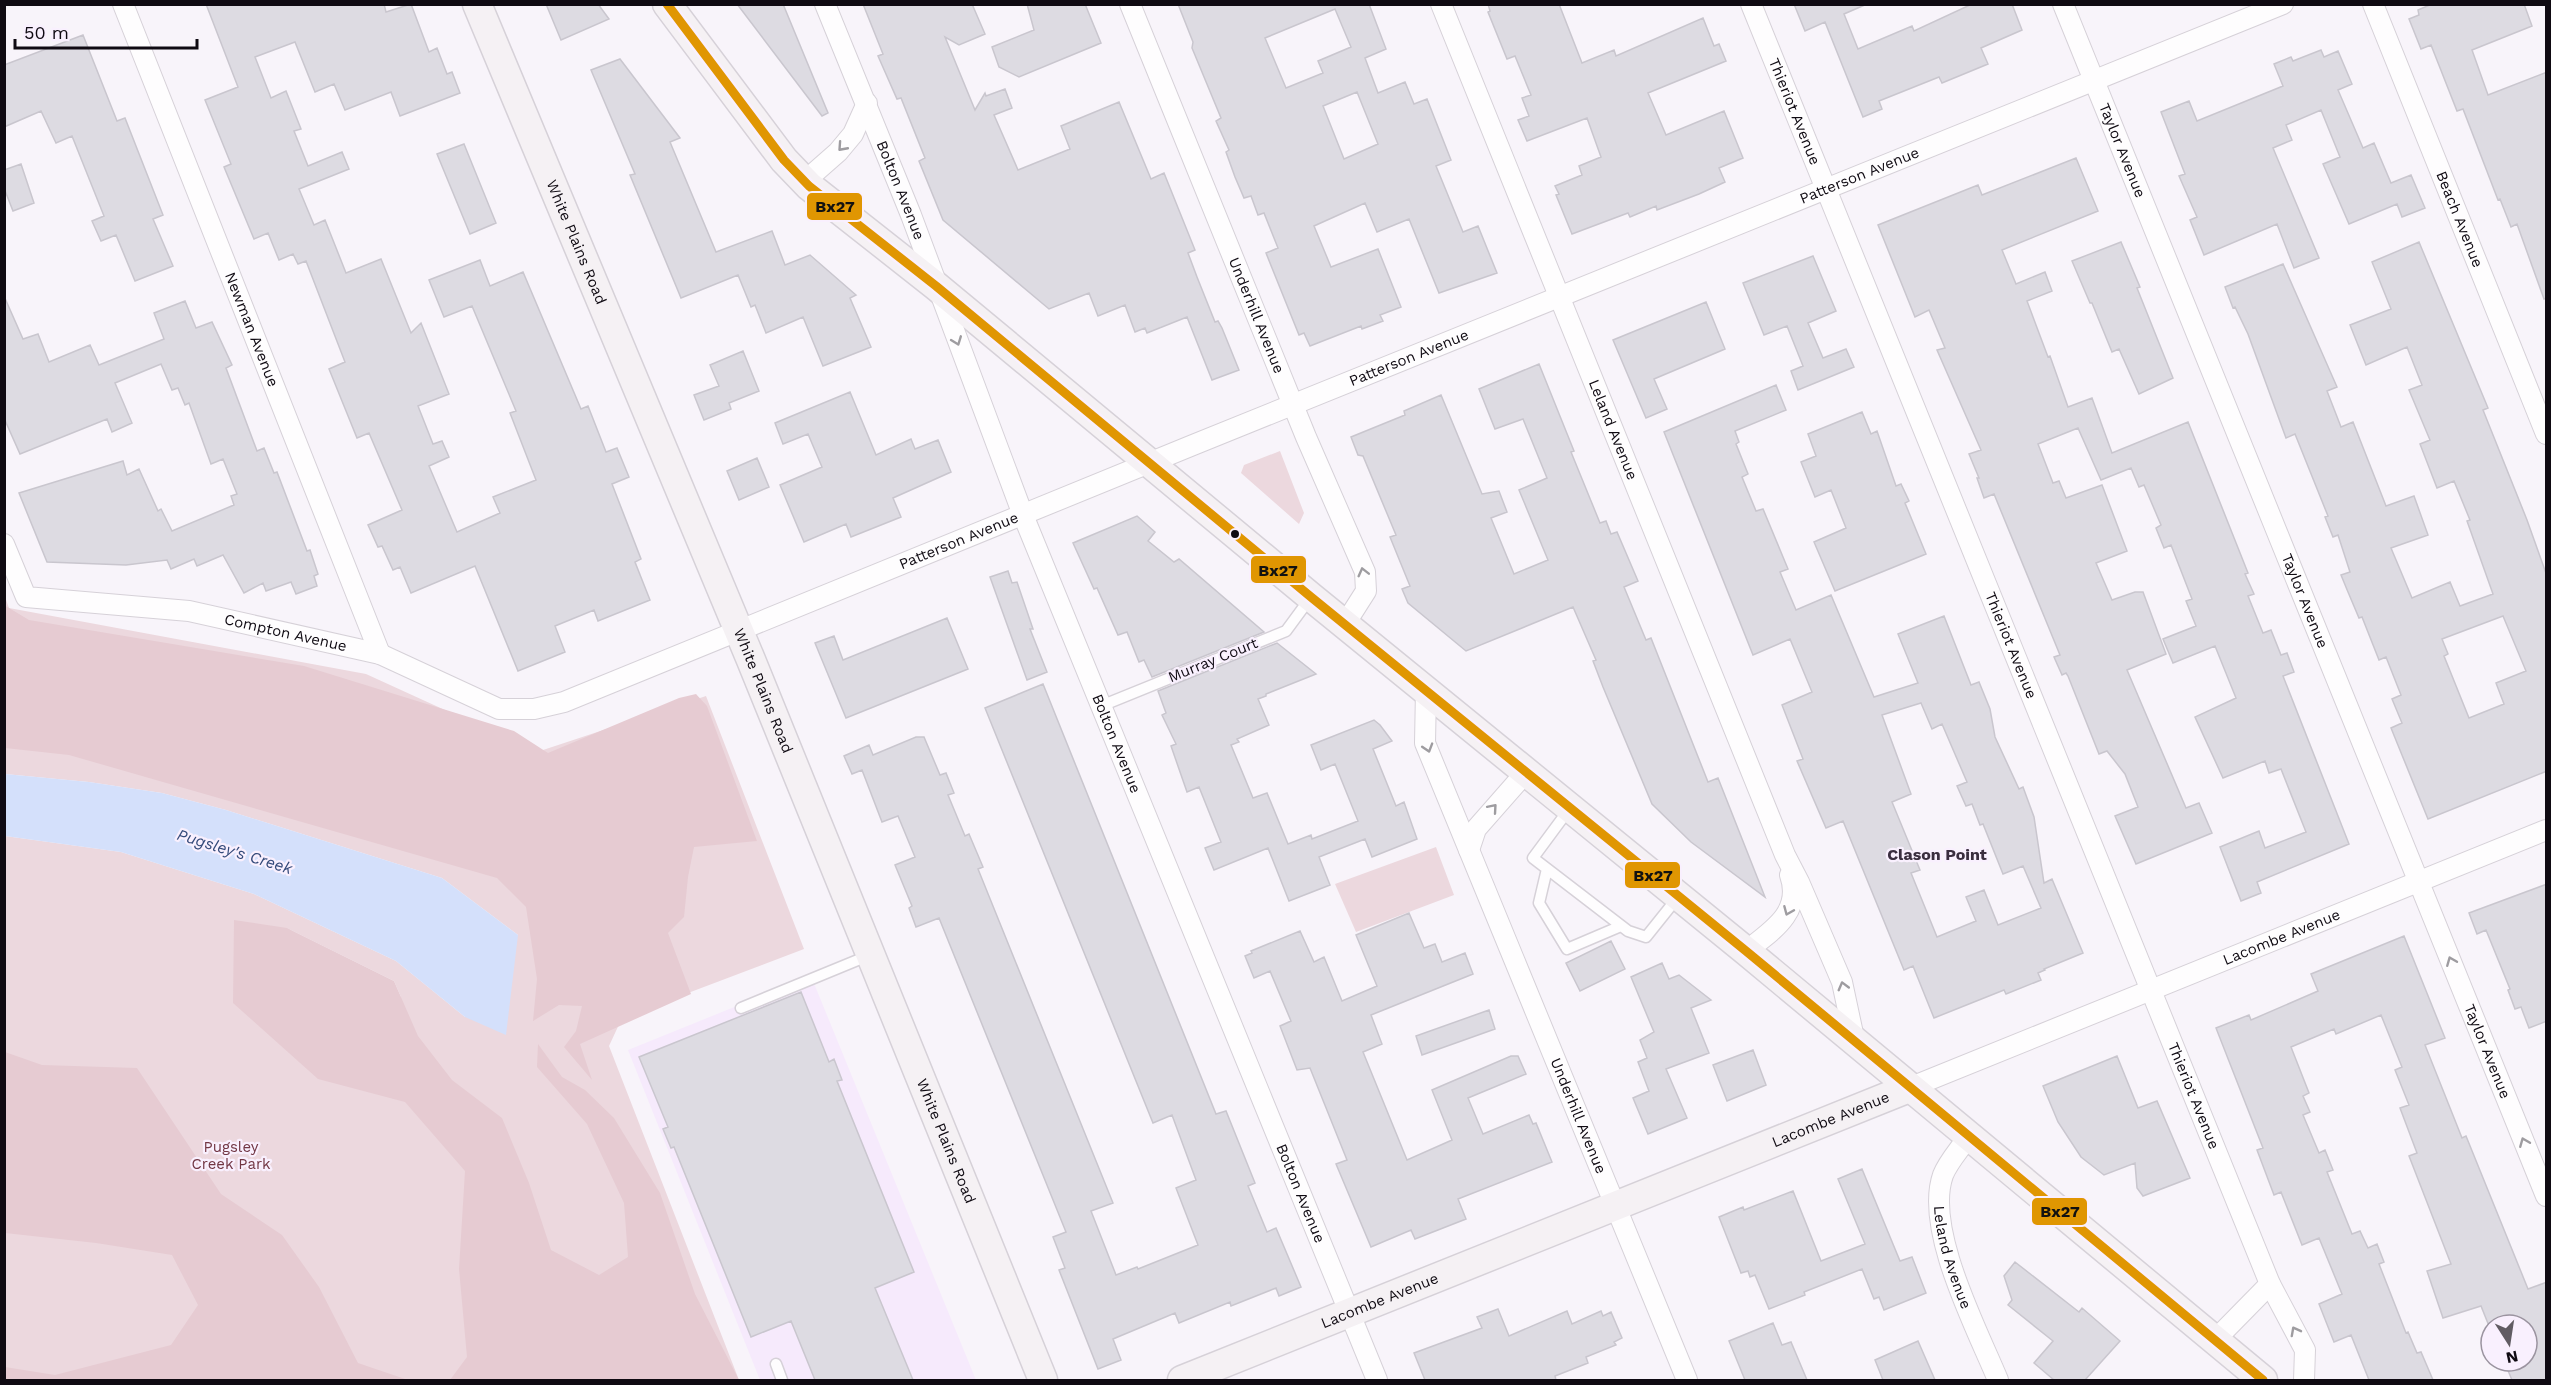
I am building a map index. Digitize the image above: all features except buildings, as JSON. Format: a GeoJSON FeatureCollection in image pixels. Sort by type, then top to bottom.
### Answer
{"type":"FeatureCollection","features":[{"type":"Feature","properties":{"kind":"main road","name":"White Plains Road"},"geometry":{"type":"LineString","coordinates":[[477,4],[738,630],[1043,1380]]}},
{"type":"Feature","properties":{"kind":"main road"},"geometry":{"type":"LineString","coordinates":[[667,4],[784,160],[804,181],[936,286],[1311,597],[1746,951],[2263,1380]]}},
{"type":"Feature","properties":{"kind":"main road","name":"Lacombe Avenue"},"geometry":{"type":"LineString","coordinates":[[1182,1380],[1909,1088]]}},
{"type":"Feature","properties":{"kind":"street","name":"Newman Avenue"},"geometry":{"type":"LineString","coordinates":[[123,4],[380,654]]}},
{"type":"Feature","properties":{"kind":"street","name":"Bolton Avenue"},"geometry":{"type":"LineString","coordinates":[[825,4],[911,215],[1023,515],[1377,1380]]}},
{"type":"Feature","properties":{"kind":"street","name":"Underhill Avenue"},"geometry":{"type":"LineString","coordinates":[[1130,4],[1293,405],[1365,572],[1366,591],[1345,624]]}},
{"type":"Feature","properties":{"kind":"street","name":"Leland Avenue"},"geometry":{"type":"LineString","coordinates":[[1441,4],[1785,855],[1842,982],[1855,1043]]}},
{"type":"Feature","properties":{"kind":"street","name":"Thieriot Avenue"},"geometry":{"type":"LineString","coordinates":[[1751,4],[2270,1284],[2305,1350],[2304,1380]]}},
{"type":"Feature","properties":{"kind":"street","name":"Taylor Avenue"},"geometry":{"type":"LineString","coordinates":[[2063,4],[2547,1196]]}},
{"type":"Feature","properties":{"kind":"street","name":"Patterson Avenue"},"geometry":{"type":"LineString","coordinates":[[534,709],[564,702],[2283,4]]}},
{"type":"Feature","properties":{"kind":"street","name":"Beach Avenue"},"geometry":{"type":"LineString","coordinates":[[2373,4],[2547,434]]}},
{"type":"Feature","properties":{"kind":"street"},"geometry":{"type":"LineString","coordinates":[[804,181],[838,152],[853,134],[867,103]]}},
{"type":"Feature","properties":{"kind":"street","name":"Compton Avenue"},"geometry":{"type":"LineString","coordinates":[[4,544],[26,597],[189,610],[380,654],[499,709],[534,709]]}},
{"type":"Feature","properties":{"kind":"street","name":"Underhill Avenue"},"geometry":{"type":"LineString","coordinates":[[1426,690],[1425,743],[1687,1380]]}},
{"type":"Feature","properties":{"kind":"street"},"geometry":{"type":"LineString","coordinates":[[1469,850],[1476,829],[1526,772]]}},
{"type":"Feature","properties":{"kind":"street","name":"Lacombe Avenue"},"geometry":{"type":"LineString","coordinates":[[1909,1088],[2547,830]]}},
{"type":"Feature","properties":{"kind":"street","name":"Leland Avenue"},"geometry":{"type":"LineString","coordinates":[[1746,951],[1775,929],[1789,914],[1794,884],[1785,855]]}},
{"type":"Feature","properties":{"kind":"street","name":"Leland Avenue"},"geometry":{"type":"LineString","coordinates":[[1968,1137],[1943,1175],[1938,1200],[1939,1222],[1953,1271],[1998,1380]]}},
{"type":"Feature","properties":{"kind":"street"},"geometry":{"type":"LineString","coordinates":[[2214,1341],[2270,1284]]}},
{"type":"Feature","properties":{"kind":"lane","name":"Murray Court"},"geometry":{"type":"LineString","coordinates":[[1101,706],[1286,631],[1311,597]]}},
{"type":"Feature","properties":{"kind":"lane"},"geometry":{"type":"LineString","coordinates":[[1570,808],[1533,858],[1621,926],[1646,937],[1678,896]]}},
{"type":"Feature","properties":{"kind":"lane"},"geometry":{"type":"LineString","coordinates":[[1547,869],[1539,903],[1567,950],[1621,926]]}},
{"type":"Feature","properties":{"kind":"lane"},"geometry":{"type":"LineString","coordinates":[[741,1008],[870,955]]}},
{"type":"Feature","properties":{"kind":"lane"},"geometry":{"type":"LineString","coordinates":[[776,1364],[782,1380]]}},
{"type":"Feature","properties":{"kind":"shaded area"},"geometry":{"type":"Polygon","coordinates":[[[4,605],[29,620],[304,666],[514,731],[548,753],[679,698],[696,694],[707,706],[757,841],[694,847],[684,917],[668,933],[691,994],[580,1044],[592,1080],[564,1047],[576,1031],[582,1006],[559,1005],[533,1021],[537,979],[526,907],[497,878],[69,755],[5,748],[4,605]]]}},
{"type":"Feature","properties":{"kind":"shaded area"},"geometry":{"type":"Polygon","coordinates":[[[234,920],[287,928],[394,981],[418,1036],[452,1080],[502,1118],[529,1183],[551,1250],[599,1275],[628,1257],[624,1203],[587,1124],[537,1067],[538,1044],[562,1077],[585,1090],[614,1118],[660,1193],[695,1294],[739,1380],[450,1380],[467,1357],[459,1269],[465,1171],[405,1102],[318,1079],[233,1003],[234,920]]]}},
{"type":"Feature","properties":{"kind":"shaded area"},"geometry":{"type":"Polygon","coordinates":[[[811,976],[976,1380],[760,1380],[628,1050],[811,976]]]}},
{"type":"Feature","properties":{"kind":"shaded area"},"geometry":{"type":"Polygon","coordinates":[[[5,1052],[42,1065],[137,1068],[221,1194],[282,1235],[319,1287],[358,1363],[408,1380],[5,1380],[5,1367],[55,1375],[171,1345],[198,1305],[172,1255],[96,1243],[5,1233],[5,1052]]]}},
{"type":"Feature","properties":{"kind":"green space"},"geometry":{"type":"Polygon","coordinates":[[[1280,451],[1304,513],[1299,524],[1241,473],[1244,465],[1280,451]]]}},
{"type":"Feature","properties":{"kind":"green space","name":"Pugsley Creek Park"},"geometry":{"type":"Polygon","coordinates":[[[5,597],[9,608],[366,674],[537,752],[706,696],[804,949],[622,1018],[609,1046],[739,1380],[5,1380],[5,836],[121,852],[254,894],[396,961],[465,1017],[518,935],[442,878],[226,810],[162,793],[89,782],[5,774],[5,597]],[[287,928],[401,997],[394,981],[287,928]]]}},
{"type":"Feature","properties":{"kind":"green space"},"geometry":{"type":"Polygon","coordinates":[[[1436,847],[1454,895],[1356,932],[1335,884],[1436,847]]]}},
{"type":"Feature","properties":{"kind":"water","name":"Pugsley's Creek"},"geometry":{"type":"Polygon","coordinates":[[[5,774],[89,782],[162,793],[226,810],[442,878],[518,935],[506,1035],[465,1017],[396,961],[254,894],[121,852],[5,836],[5,774]]]}},
{"type":"Feature","properties":{"kind":"transit line","name":"Bx27"},"geometry":{"type":"LineString","coordinates":[[667,4],[784,160],[809,186],[936,286],[1311,597],[1746,951],[2263,1380]]}},
{"type":"Feature","properties":{"kind":"district","name":"Clason Point"},"geometry":{"type":"Point","coordinates":[1937,854]}}]}
